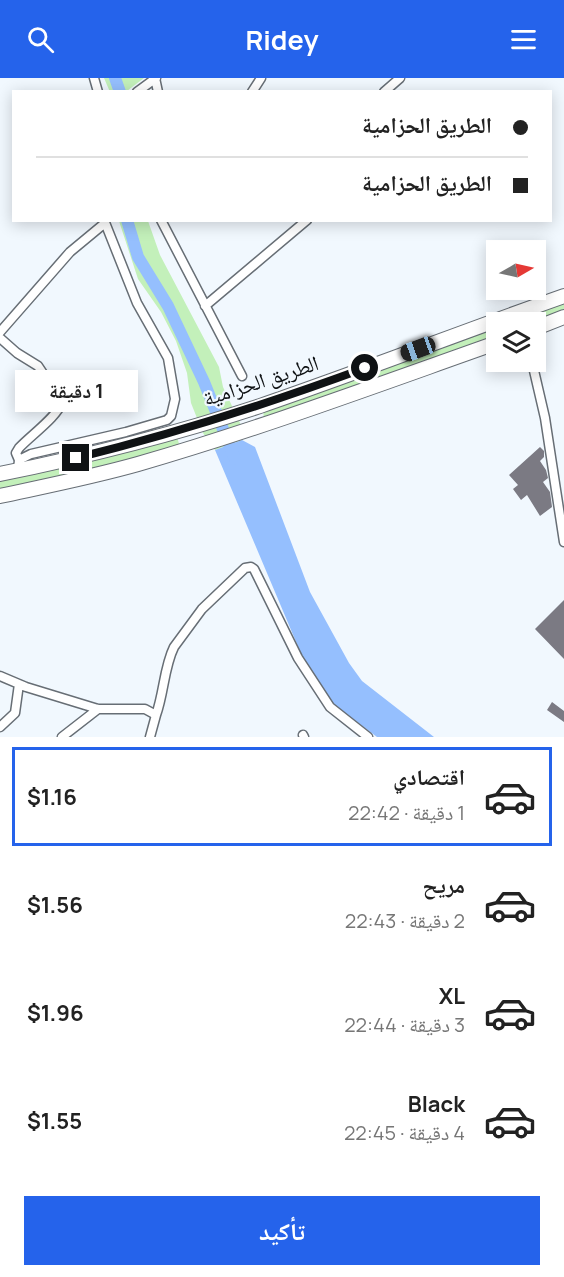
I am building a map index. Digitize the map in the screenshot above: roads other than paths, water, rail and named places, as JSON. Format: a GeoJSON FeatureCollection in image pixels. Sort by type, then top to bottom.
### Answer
{"type":"FeatureCollection","features":[{"type":"Feature","properties":{"kind":"highway","name":"الطريق الحزامية"},"geometry":{"type":"LineString","coordinates":[[0,474],[18,465],[123,447],[257,406],[564,296]]}},
{"type":"Feature","properties":{"kind":"highway"},"geometry":{"type":"LineString","coordinates":[[546,324],[564,317]]}},
{"type":"Feature","properties":{"kind":"highway","name":"الطريق الحزامية"},"geometry":{"type":"LineString","coordinates":[[0,496],[71,482],[183,451],[264,426],[486,347]]}},
{"type":"Feature","properties":{"kind":"street"},"geometry":{"type":"LineString","coordinates":[[140,90],[155,78]]}},
{"type":"Feature","properties":{"kind":"street"},"geometry":{"type":"LineString","coordinates":[[386,90],[400,78]]}},
{"type":"Feature","properties":{"kind":"street"},"geometry":{"type":"LineString","coordinates":[[0,332],[70,252],[104,222],[137,303],[168,358],[175,399],[171,416],[159,423],[37,453],[18,465],[16,453],[19,448],[55,414],[62,402],[39,366],[17,353],[0,338]]}},
{"type":"Feature","properties":{"kind":"street"},"geometry":{"type":"LineString","coordinates":[[162,222],[242,376]]}},
{"type":"Feature","properties":{"kind":"street"},"geometry":{"type":"LineString","coordinates":[[205,306],[305,222]]}},
{"type":"Feature","properties":{"kind":"street"},"geometry":{"type":"LineString","coordinates":[[534,372],[545,418],[564,542]]}},
{"type":"Feature","properties":{"kind":"street"},"geometry":{"type":"LineString","coordinates":[[150,737],[162,697],[170,654],[174,647],[202,609],[246,568],[251,567],[298,658],[330,707],[368,737]]}},
{"type":"Feature","properties":{"kind":"street"},"geometry":{"type":"LineString","coordinates":[[0,676],[98,709],[145,709],[156,715]]}},
{"type":"Feature","properties":{"kind":"street"},"geometry":{"type":"LineString","coordinates":[[0,728],[15,713],[19,684]]}},
{"type":"Feature","properties":{"kind":"street"},"geometry":{"type":"LineString","coordinates":[[62,737],[98,709]]}},
{"type":"Feature","properties":{"kind":"water"},"geometry":{"type":"Polygon","coordinates":[[[242,440],[255,447],[310,592],[349,663],[362,681],[434,737],[377,737],[333,704],[302,656],[215,450],[242,440]]]}},
{"type":"Feature","properties":{"kind":"waterway"},"geometry":{"type":"LineString","coordinates":[[115,78],[119,90]]}},
{"type":"Feature","properties":{"kind":"waterway"},"geometry":{"type":"LineString","coordinates":[[128,222],[138,257],[168,306],[204,382],[235,459]]}}]}
